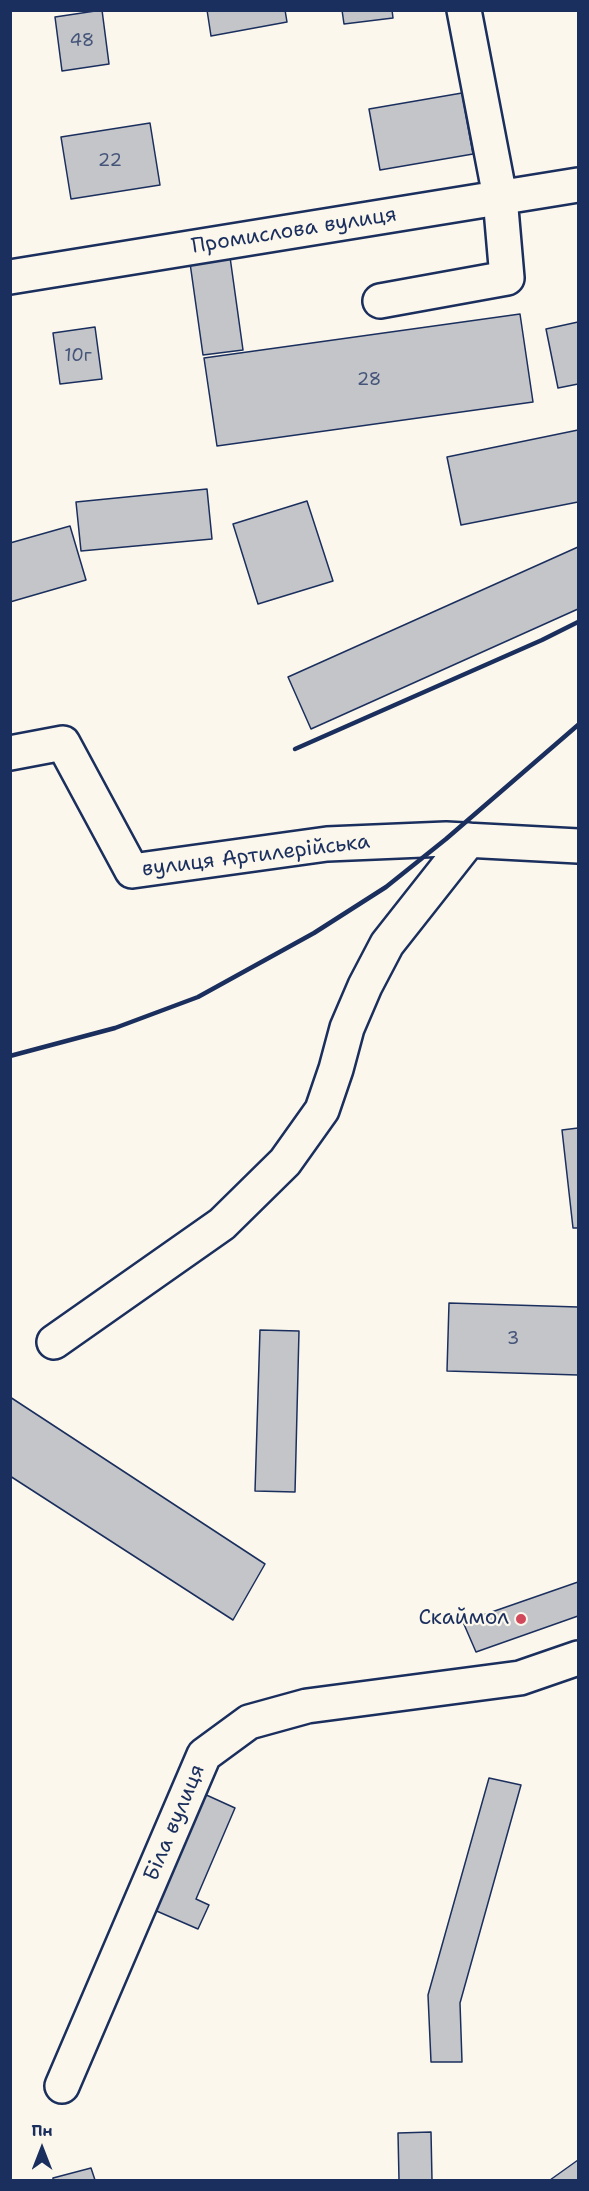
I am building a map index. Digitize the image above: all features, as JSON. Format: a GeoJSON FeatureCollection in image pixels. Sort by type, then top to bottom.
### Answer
{"type":"FeatureCollection","features":[{"type":"Feature","properties":{"kind":"street"},"geometry":{"type":"LineString","coordinates":[[380,301],[507,278],[500,197],[464,10]]}},
{"type":"Feature","properties":{"kind":"street","name":"Промислова вулиця"},"geometry":{"type":"LineString","coordinates":[[10,277],[579,185]]}},
{"type":"Feature","properties":{"kind":"street","name":"вулиця Артилерійська"},"geometry":{"type":"LineString","coordinates":[[10,753],[63,742],[132,871],[327,844],[446,839],[579,846]]}},
{"type":"Feature","properties":{"kind":"street"},"geometry":{"type":"LineString","coordinates":[[54,1342],[222,1224],[285,1162],[322,1110],[347,1028],[365,986],[387,944],[469,840]]}},
{"type":"Feature","properties":{"kind":"street","name":"Біла вулиця"},"geometry":{"type":"LineString","coordinates":[[62,2086],[204,1755],[249,1722],[307,1706],[520,1678],[579,1658]]}},
{"type":"Feature","properties":{"kind":"building"},"geometry":{"type":"Polygon","coordinates":[[[102,10],[109,64],[62,71],[55,17],[102,10]]]}},
{"type":"Feature","properties":{"kind":"building"},"geometry":{"type":"Polygon","coordinates":[[[207,10],[285,10],[287,22],[211,36],[207,10]]]}},
{"type":"Feature","properties":{"kind":"building"},"geometry":{"type":"Polygon","coordinates":[[[342,10],[392,10],[393,18],[344,24],[342,10]]]}},
{"type":"Feature","properties":{"kind":"building"},"geometry":{"type":"Polygon","coordinates":[[[462,93],[473,154],[380,170],[369,109],[462,93]]]}},
{"type":"Feature","properties":{"kind":"building"},"geometry":{"type":"Polygon","coordinates":[[[150,123],[160,185],[71,199],[61,137],[150,123]]]}},
{"type":"Feature","properties":{"kind":"building"},"geometry":{"type":"Polygon","coordinates":[[[230,257],[243,350],[203,355],[190,263],[230,257]]]}},
{"type":"Feature","properties":{"kind":"building"},"geometry":{"type":"Polygon","coordinates":[[[520,314],[533,402],[217,446],[204,358],[520,314]]]}},
{"type":"Feature","properties":{"kind":"building"},"geometry":{"type":"Polygon","coordinates":[[[578,322],[578,384],[558,388],[546,329],[578,322]]]}},
{"type":"Feature","properties":{"kind":"building"},"geometry":{"type":"Polygon","coordinates":[[[95,327],[102,379],[60,384],[53,333],[95,327]]]}},
{"type":"Feature","properties":{"kind":"building"},"geometry":{"type":"Polygon","coordinates":[[[578,430],[578,502],[461,525],[447,457],[578,430]]]}},
{"type":"Feature","properties":{"kind":"building"},"geometry":{"type":"Polygon","coordinates":[[[207,489],[212,539],[81,551],[76,502],[207,489]]]}},
{"type":"Feature","properties":{"kind":"building"},"geometry":{"type":"Polygon","coordinates":[[[307,501],[333,581],[258,604],[233,524],[307,501]]]}},
{"type":"Feature","properties":{"kind":"building"},"geometry":{"type":"Polygon","coordinates":[[[70,526],[86,580],[10,602],[10,543],[70,526]]]}},
{"type":"Feature","properties":{"kind":"building"},"geometry":{"type":"Polygon","coordinates":[[[578,547],[578,609],[311,729],[288,677],[578,547]]]}},
{"type":"Feature","properties":{"kind":"building"},"geometry":{"type":"Polygon","coordinates":[[[578,1128],[578,1228],[573,1228],[562,1130],[578,1128]]]}},
{"type":"Feature","properties":{"kind":"building"},"geometry":{"type":"Polygon","coordinates":[[[449,1303],[578,1307],[578,1375],[447,1371],[449,1303]]]}},
{"type":"Feature","properties":{"kind":"building"},"geometry":{"type":"Polygon","coordinates":[[[260,1330],[299,1331],[295,1492],[255,1491],[260,1330]]]}},
{"type":"Feature","properties":{"kind":"building"},"geometry":{"type":"Polygon","coordinates":[[[10,1397],[265,1564],[233,1620],[10,1476],[10,1397]]]}},
{"type":"Feature","properties":{"kind":"building","name":"Скаймол"},"geometry":{"type":"Polygon","coordinates":[[[578,1582],[578,1616],[476,1652],[463,1622],[578,1582]]]}},
{"type":"Feature","properties":{"kind":"building"},"geometry":{"type":"Polygon","coordinates":[[[489,1778],[521,1785],[460,2003],[462,2062],[431,2062],[428,1995],[489,1778]]]}},
{"type":"Feature","properties":{"kind":"building"},"geometry":{"type":"Polygon","coordinates":[[[202,1793],[235,1808],[196,1899],[209,1905],[198,1929],[152,1909],[202,1793]]]}},
{"type":"Feature","properties":{"kind":"building"},"geometry":{"type":"Polygon","coordinates":[[[431,2132],[432,2180],[399,2180],[398,2133],[431,2132]]]}},
{"type":"Feature","properties":{"kind":"building"},"geometry":{"type":"Polygon","coordinates":[[[578,2160],[578,2180],[550,2180],[578,2160]]]}},
{"type":"Feature","properties":{"kind":"building"},"geometry":{"type":"Polygon","coordinates":[[[91,2168],[95,2180],[53,2180],[53,2178],[91,2168]]]}},
{"type":"Feature","properties":{"kind":"railway"},"geometry":{"type":"LineString","coordinates":[[295,749],[578,622]]}},
{"type":"Feature","properties":{"kind":"railway"},"geometry":{"type":"LineString","coordinates":[[10,1056],[115,1028],[198,997],[314,933],[386,887],[446,839],[578,725]]}},
{"type":"Feature","properties":{"kind":"place","name":"Скаймол"},"geometry":{"type":"Point","coordinates":[521,1619]}}]}
